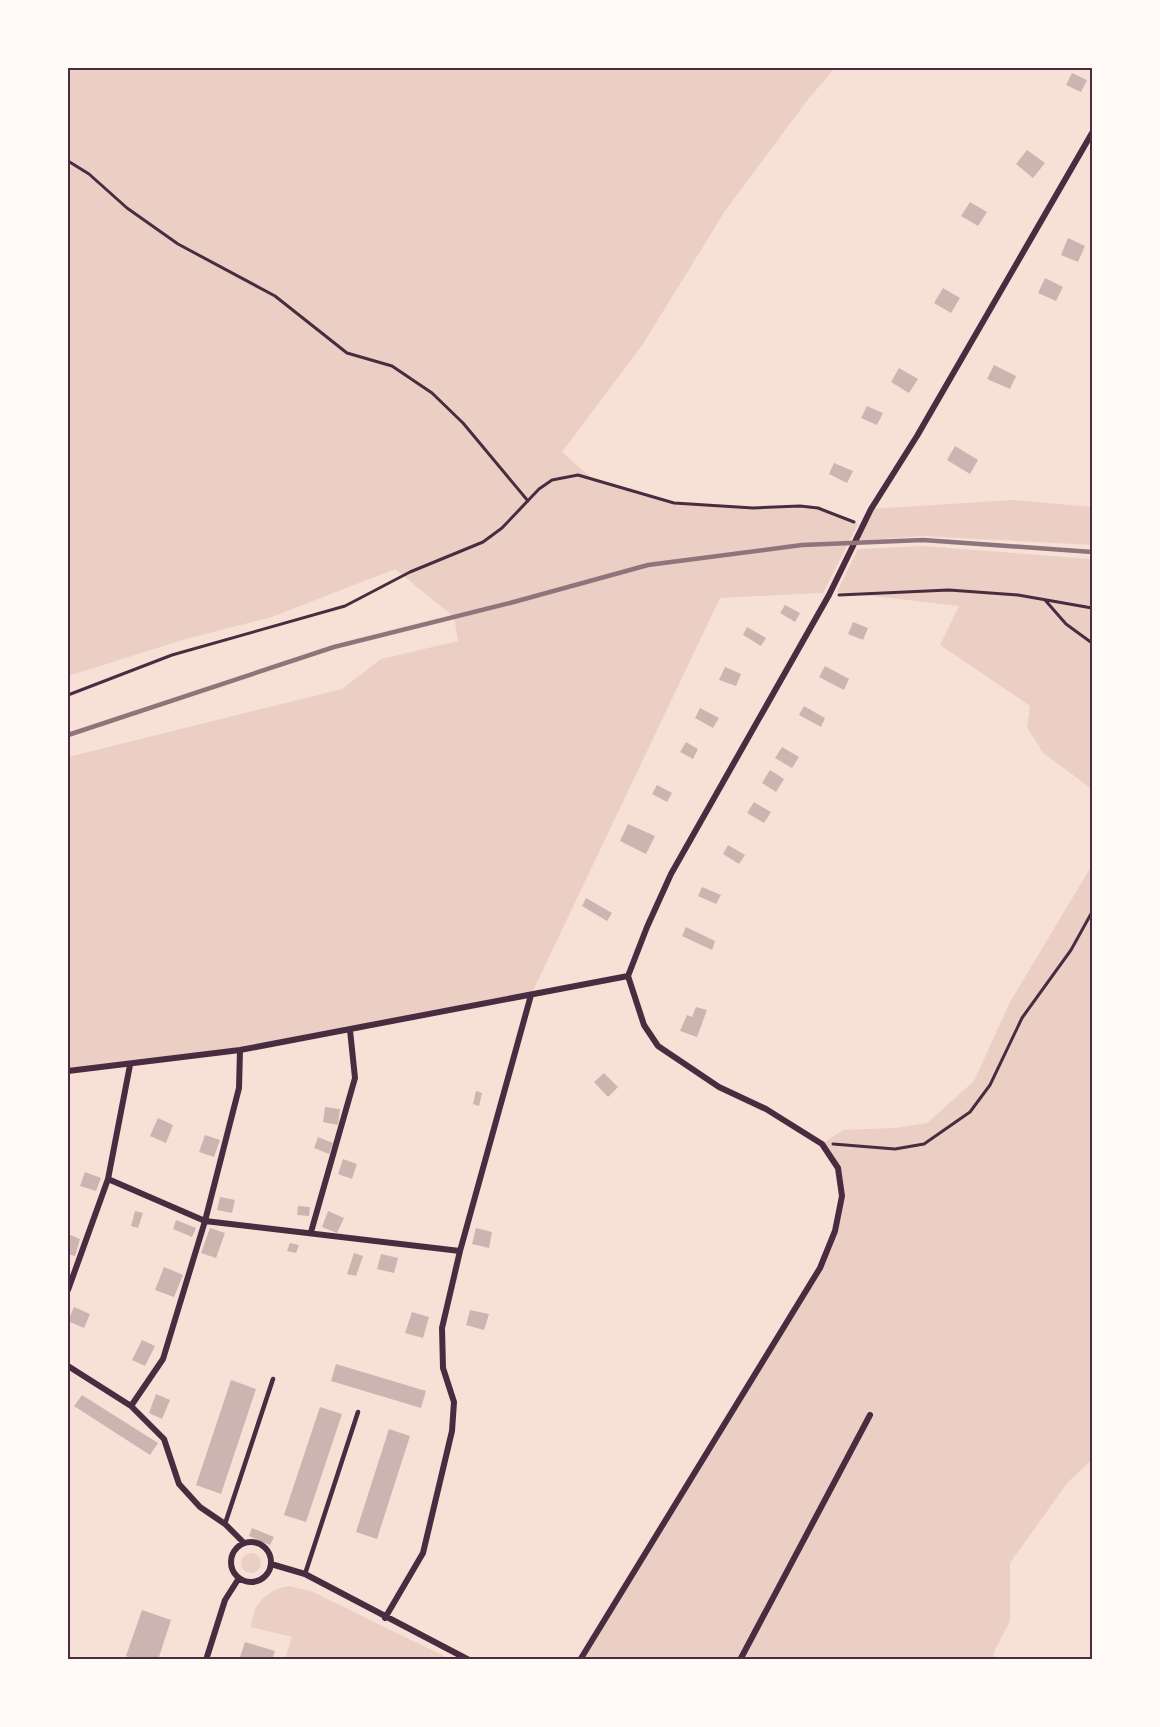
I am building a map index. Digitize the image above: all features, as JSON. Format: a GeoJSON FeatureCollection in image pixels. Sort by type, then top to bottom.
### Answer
{"type":"FeatureCollection","features":[{"type":"Feature","properties":{"kind":"street"},"geometry":{"type":"LineString","coordinates":[[580,1659],[820,1268],[836,1231],[842,1196],[838,1168],[822,1144],[766,1109],[719,1087],[658,1046],[644,1025],[628,976],[646,927],[671,874],[829,595],[862,526],[1092,133]]}},
{"type":"Feature","properties":{"kind":"street"},"geometry":{"type":"LineString","coordinates":[[68,1071],[240,1050],[628,976]]}},
{"type":"Feature","properties":{"kind":"street"},"geometry":{"type":"LineString","coordinates":[[385,1618],[423,1553],[452,1431],[454,1402],[443,1368],[442,1328],[460,1251],[531,995]]}},
{"type":"Feature","properties":{"kind":"street"},"geometry":{"type":"LineString","coordinates":[[311,1232],[355,1078],[350,1030]]}},
{"type":"Feature","properties":{"kind":"street"},"geometry":{"type":"LineString","coordinates":[[131,1406],[163,1359],[205,1221],[240,1088],[240,1050]]}},
{"type":"Feature","properties":{"kind":"street"},"geometry":{"type":"LineString","coordinates":[[68,1290],[108,1179],[129,1065]]}},
{"type":"Feature","properties":{"kind":"street"},"geometry":{"type":"LineString","coordinates":[[108,1179],[205,1221],[460,1251]]}},
{"type":"Feature","properties":{"kind":"street"},"geometry":{"type":"LineString","coordinates":[[68,1366],[131,1406],[164,1439],[179,1484],[200,1507],[225,1524],[244,1543]]}},
{"type":"Feature","properties":{"kind":"street"},"geometry":{"type":"LineString","coordinates":[[740,1659],[870,1415]]}},
{"type":"Feature","properties":{"kind":"street"},"geometry":{"type":"LineString","coordinates":[[253,1542],[265,1547],[271,1564],[268,1574],[260,1581],[249,1582],[239,1578],[233,1571],[232,1557],[236,1549],[244,1543],[253,1542]]}},
{"type":"Feature","properties":{"kind":"street"},"geometry":{"type":"LineString","coordinates":[[271,1564],[305,1574],[385,1618],[469,1659]]}},
{"type":"Feature","properties":{"kind":"street"},"geometry":{"type":"LineString","coordinates":[[206,1659],[225,1600],[239,1578]]}},
{"type":"Feature","properties":{"kind":"lane"},"geometry":{"type":"LineString","coordinates":[[225,1524],[273,1379]]}},
{"type":"Feature","properties":{"kind":"lane"},"geometry":{"type":"LineString","coordinates":[[305,1574],[358,1412]]}},
{"type":"Feature","properties":{"kind":"path"},"geometry":{"type":"LineString","coordinates":[[68,161],[89,174],[127,208],[178,244],[274,296],[346,353],[393,366],[432,393],[463,423],[528,501]]}},
{"type":"Feature","properties":{"kind":"path"},"geometry":{"type":"LineString","coordinates":[[68,695],[172,655],[345,606],[410,572],[483,542],[502,528],[552,480],[578,475],[674,503],[753,508],[800,506],[833,513],[862,526]]}},
{"type":"Feature","properties":{"kind":"path"},"geometry":{"type":"LineString","coordinates":[[829,595],[949,590],[1018,595],[1092,608]]}},
{"type":"Feature","properties":{"kind":"path"},"geometry":{"type":"LineString","coordinates":[[1044,599],[1066,624],[1092,643]]}},
{"type":"Feature","properties":{"kind":"path"},"geometry":{"type":"LineString","coordinates":[[822,1144],[895,1149],[924,1144],[970,1112],[990,1085],[1022,1018],[1071,950],[1092,912]]}},
{"type":"Feature","properties":{"kind":"shaded area"},"geometry":{"type":"Polygon","coordinates":[[[68,68],[835,68],[809,98],[725,211],[643,344],[562,452],[594,480],[674,503],[753,508],[800,506],[818,508],[858,524],[823,593],[720,598],[531,995],[240,1050],[68,1071],[68,757],[342,689],[381,659],[458,641],[454,617],[395,569],[272,617],[186,639],[68,676],[68,68]]]}},
{"type":"Feature","properties":{"kind":"shaded area"},"geometry":{"type":"Polygon","coordinates":[[[1013,500],[1092,507],[1092,545],[922,536],[855,541],[871,509],[1013,500]]]}},
{"type":"Feature","properties":{"kind":"shaded area"},"geometry":{"type":"Polygon","coordinates":[[[921,546],[1092,559],[1092,789],[1043,753],[1027,727],[1030,706],[940,645],[959,606],[837,592],[858,549],[921,546]]]}},
{"type":"Feature","properties":{"kind":"shaded area"},"geometry":{"type":"Polygon","coordinates":[[[1092,865],[1092,1460],[1068,1482],[1010,1563],[1010,1621],[993,1654],[995,1659],[580,1660],[820,1268],[838,1219],[842,1193],[838,1167],[822,1144],[843,1130],[895,1128],[927,1123],[974,1081],[1010,1002],[1092,865]]]}},
{"type":"Feature","properties":{"kind":"shaded area"},"geometry":{"type":"Polygon","coordinates":[[[251,1553],[258,1556],[261,1563],[258,1570],[251,1573],[244,1570],[241,1563],[244,1556],[251,1553]]]}},
{"type":"Feature","properties":{"kind":"shaded area"},"geometry":{"type":"Polygon","coordinates":[[[288,1586],[311,1591],[450,1659],[285,1659],[292,1637],[251,1627],[254,1611],[262,1599],[288,1586]]]}},
{"type":"Feature","properties":{"kind":"building"},"geometry":{"type":"Polygon","coordinates":[[[1072,73],[1087,80],[1081,92],[1066,85],[1072,73]]]}},
{"type":"Feature","properties":{"kind":"building"},"geometry":{"type":"Polygon","coordinates":[[[1027,150],[1045,163],[1033,178],[1016,164],[1027,150]]]}},
{"type":"Feature","properties":{"kind":"building"},"geometry":{"type":"Polygon","coordinates":[[[970,202],[987,212],[978,226],[961,216],[970,202]]]}},
{"type":"Feature","properties":{"kind":"building"},"geometry":{"type":"Polygon","coordinates":[[[1068,238],[1085,246],[1078,262],[1061,255],[1068,238]]]}},
{"type":"Feature","properties":{"kind":"building"},"geometry":{"type":"Polygon","coordinates":[[[1045,278],[1063,287],[1056,301],[1038,293],[1045,278]]]}},
{"type":"Feature","properties":{"kind":"building"},"geometry":{"type":"Polygon","coordinates":[[[943,288],[960,298],[951,313],[934,303],[943,288]]]}},
{"type":"Feature","properties":{"kind":"building"},"geometry":{"type":"Polygon","coordinates":[[[994,365],[1016,376],[1010,389],[987,379],[994,365]]]}},
{"type":"Feature","properties":{"kind":"building"},"geometry":{"type":"Polygon","coordinates":[[[899,368],[918,379],[909,393],[891,382],[899,368]]]}},
{"type":"Feature","properties":{"kind":"building"},"geometry":{"type":"Polygon","coordinates":[[[867,406],[883,413],[877,425],[861,418],[867,406]]]}},
{"type":"Feature","properties":{"kind":"building"},"geometry":{"type":"Polygon","coordinates":[[[955,446],[978,460],[970,474],[947,460],[955,446]]]}},
{"type":"Feature","properties":{"kind":"building"},"geometry":{"type":"Polygon","coordinates":[[[834,463],[853,471],[847,483],[829,474],[834,463]]]}},
{"type":"Feature","properties":{"kind":"building"},"geometry":{"type":"Polygon","coordinates":[[[785,605],[800,613],[795,622],[780,613],[785,605]]]}},
{"type":"Feature","properties":{"kind":"building"},"geometry":{"type":"Polygon","coordinates":[[[853,622],[868,628],[863,640],[848,634],[853,622]]]}},
{"type":"Feature","properties":{"kind":"building"},"geometry":{"type":"Polygon","coordinates":[[[747,627],[766,638],[761,646],[743,635],[747,627]]]}},
{"type":"Feature","properties":{"kind":"building"},"geometry":{"type":"Polygon","coordinates":[[[825,666],[849,679],[844,690],[819,677],[825,666]]]}},
{"type":"Feature","properties":{"kind":"building"},"geometry":{"type":"Polygon","coordinates":[[[725,667],[741,674],[736,686],[719,680],[725,667]]]}},
{"type":"Feature","properties":{"kind":"building"},"geometry":{"type":"Polygon","coordinates":[[[804,706],[825,718],[821,727],[799,715],[804,706]]]}},
{"type":"Feature","properties":{"kind":"building"},"geometry":{"type":"Polygon","coordinates":[[[700,708],[719,718],[713,728],[695,718],[700,708]]]}},
{"type":"Feature","properties":{"kind":"building"},"geometry":{"type":"Polygon","coordinates":[[[686,742],[698,749],[693,759],[680,752],[686,742]]]}},
{"type":"Feature","properties":{"kind":"building"},"geometry":{"type":"Polygon","coordinates":[[[782,747],[799,757],[792,768],[775,758],[782,747]]]}},
{"type":"Feature","properties":{"kind":"building"},"geometry":{"type":"Polygon","coordinates":[[[770,770],[784,779],[776,792],[762,783],[770,770]]]}},
{"type":"Feature","properties":{"kind":"building"},"geometry":{"type":"Polygon","coordinates":[[[657,785],[672,793],[667,802],[652,794],[657,785]]]}},
{"type":"Feature","properties":{"kind":"building"},"geometry":{"type":"Polygon","coordinates":[[[754,802],[771,812],[764,823],[747,813],[754,802]]]}},
{"type":"Feature","properties":{"kind":"building"},"geometry":{"type":"Polygon","coordinates":[[[628,824],[655,836],[646,854],[620,841],[628,824]]]}},
{"type":"Feature","properties":{"kind":"building"},"geometry":{"type":"Polygon","coordinates":[[[728,845],[745,855],[739,864],[723,854],[728,845]]]}},
{"type":"Feature","properties":{"kind":"building"},"geometry":{"type":"Polygon","coordinates":[[[702,887],[721,895],[716,904],[698,896],[702,887]]]}},
{"type":"Feature","properties":{"kind":"building"},"geometry":{"type":"Polygon","coordinates":[[[586,898],[612,913],[607,921],[582,906],[586,898]]]}},
{"type":"Feature","properties":{"kind":"building"},"geometry":{"type":"Polygon","coordinates":[[[686,927],[715,941],[712,950],[682,936],[686,927]]]}},
{"type":"Feature","properties":{"kind":"building"},"geometry":{"type":"Polygon","coordinates":[[[696,1007],[707,1010],[697,1037],[680,1031],[687,1015],[692,1017],[696,1007]]]}},
{"type":"Feature","properties":{"kind":"building"},"geometry":{"type":"Polygon","coordinates":[[[604,1073],[618,1087],[608,1097],[594,1082],[604,1073]]]}},
{"type":"Feature","properties":{"kind":"building"},"geometry":{"type":"Polygon","coordinates":[[[476,1091],[482,1093],[479,1106],[473,1104],[476,1091]]]}},
{"type":"Feature","properties":{"kind":"building"},"geometry":{"type":"Polygon","coordinates":[[[325,1107],[340,1109],[338,1125],[323,1122],[325,1107]]]}},
{"type":"Feature","properties":{"kind":"building"},"geometry":{"type":"Polygon","coordinates":[[[158,1118],[173,1125],[166,1143],[150,1136],[158,1118]]]}},
{"type":"Feature","properties":{"kind":"building"},"geometry":{"type":"Polygon","coordinates":[[[205,1135],[220,1140],[214,1157],[199,1152],[205,1135]]]}},
{"type":"Feature","properties":{"kind":"building"},"geometry":{"type":"Polygon","coordinates":[[[318,1137],[333,1143],[329,1154],[314,1148],[318,1137]]]}},
{"type":"Feature","properties":{"kind":"building"},"geometry":{"type":"Polygon","coordinates":[[[343,1159],[357,1164],[352,1179],[338,1174],[343,1159]]]}},
{"type":"Feature","properties":{"kind":"building"},"geometry":{"type":"Polygon","coordinates":[[[85,1172],[101,1178],[96,1191],[80,1186],[85,1172]]]}},
{"type":"Feature","properties":{"kind":"building"},"geometry":{"type":"Polygon","coordinates":[[[220,1197],[235,1200],[232,1213],[217,1210],[220,1197]]]}},
{"type":"Feature","properties":{"kind":"building"},"geometry":{"type":"Polygon","coordinates":[[[298,1206],[310,1207],[309,1216],[297,1215],[298,1206]]]}},
{"type":"Feature","properties":{"kind":"building"},"geometry":{"type":"Polygon","coordinates":[[[135,1211],[143,1213],[138,1228],[131,1226],[135,1211]]]}},
{"type":"Feature","properties":{"kind":"building"},"geometry":{"type":"Polygon","coordinates":[[[328,1211],[344,1218],[337,1233],[322,1227],[328,1211]]]}},
{"type":"Feature","properties":{"kind":"building"},"geometry":{"type":"Polygon","coordinates":[[[176,1220],[196,1228],[192,1237],[173,1229],[176,1220]]]}},
{"type":"Feature","properties":{"kind":"building"},"geometry":{"type":"Polygon","coordinates":[[[210,1228],[225,1233],[216,1258],[201,1253],[210,1228]]]}},
{"type":"Feature","properties":{"kind":"building"},"geometry":{"type":"Polygon","coordinates":[[[476,1228],[492,1232],[489,1248],[472,1244],[476,1228]]]}},
{"type":"Feature","properties":{"kind":"building"},"geometry":{"type":"Polygon","coordinates":[[[68,1234],[80,1239],[75,1256],[68,1254],[68,1234]]]}},
{"type":"Feature","properties":{"kind":"building"},"geometry":{"type":"Polygon","coordinates":[[[290,1243],[299,1245],[296,1253],[287,1251],[290,1243]]]}},
{"type":"Feature","properties":{"kind":"building"},"geometry":{"type":"Polygon","coordinates":[[[354,1253],[363,1256],[356,1276],[347,1274],[354,1253]]]}},
{"type":"Feature","properties":{"kind":"building"},"geometry":{"type":"Polygon","coordinates":[[[381,1254],[398,1258],[394,1273],[377,1269],[381,1254]]]}},
{"type":"Feature","properties":{"kind":"building"},"geometry":{"type":"Polygon","coordinates":[[[164,1267],[183,1275],[174,1297],[155,1290],[164,1267]]]}},
{"type":"Feature","properties":{"kind":"building"},"geometry":{"type":"Polygon","coordinates":[[[74,1307],[90,1314],[84,1328],[68,1321],[74,1307]]]}},
{"type":"Feature","properties":{"kind":"building"},"geometry":{"type":"Polygon","coordinates":[[[470,1310],[489,1314],[484,1330],[466,1325],[470,1310]]]}},
{"type":"Feature","properties":{"kind":"building"},"geometry":{"type":"Polygon","coordinates":[[[412,1312],[429,1317],[423,1338],[405,1333],[412,1312]]]}},
{"type":"Feature","properties":{"kind":"building"},"geometry":{"type":"Polygon","coordinates":[[[142,1340],[155,1346],[145,1366],[132,1360],[142,1340]]]}},
{"type":"Feature","properties":{"kind":"building"},"geometry":{"type":"Polygon","coordinates":[[[336,1364],[426,1391],[421,1408],[331,1381],[336,1364]]]}},
{"type":"Feature","properties":{"kind":"building"},"geometry":{"type":"Polygon","coordinates":[[[231,1380],[256,1389],[221,1494],[196,1485],[231,1380]]]}},
{"type":"Feature","properties":{"kind":"building"},"geometry":{"type":"Polygon","coordinates":[[[156,1394],[170,1400],[162,1419],[149,1413],[156,1394]]]}},
{"type":"Feature","properties":{"kind":"building"},"geometry":{"type":"Polygon","coordinates":[[[82,1395],[158,1443],[150,1455],[74,1406],[82,1395]]]}},
{"type":"Feature","properties":{"kind":"building"},"geometry":{"type":"Polygon","coordinates":[[[320,1407],[342,1414],[306,1522],[284,1515],[320,1407]]]}},
{"type":"Feature","properties":{"kind":"building"},"geometry":{"type":"Polygon","coordinates":[[[389,1429],[410,1436],[377,1539],[356,1532],[389,1429]]]}},
{"type":"Feature","properties":{"kind":"building"},"geometry":{"type":"Polygon","coordinates":[[[252,1528],[274,1537],[270,1545],[249,1536],[252,1528]]]}},
{"type":"Feature","properties":{"kind":"building"},"geometry":{"type":"Polygon","coordinates":[[[142,1610],[171,1620],[158,1660],[136,1660],[126,1656],[142,1610]]]}},
{"type":"Feature","properties":{"kind":"building"},"geometry":{"type":"Polygon","coordinates":[[[245,1642],[275,1651],[272,1660],[239,1660],[245,1642]]]}},
{"type":"Feature","properties":{"kind":"railway"},"geometry":{"type":"LineString","coordinates":[[68,735],[334,647],[510,603],[648,565],[802,545],[923,540],[1092,552]]}}]}
